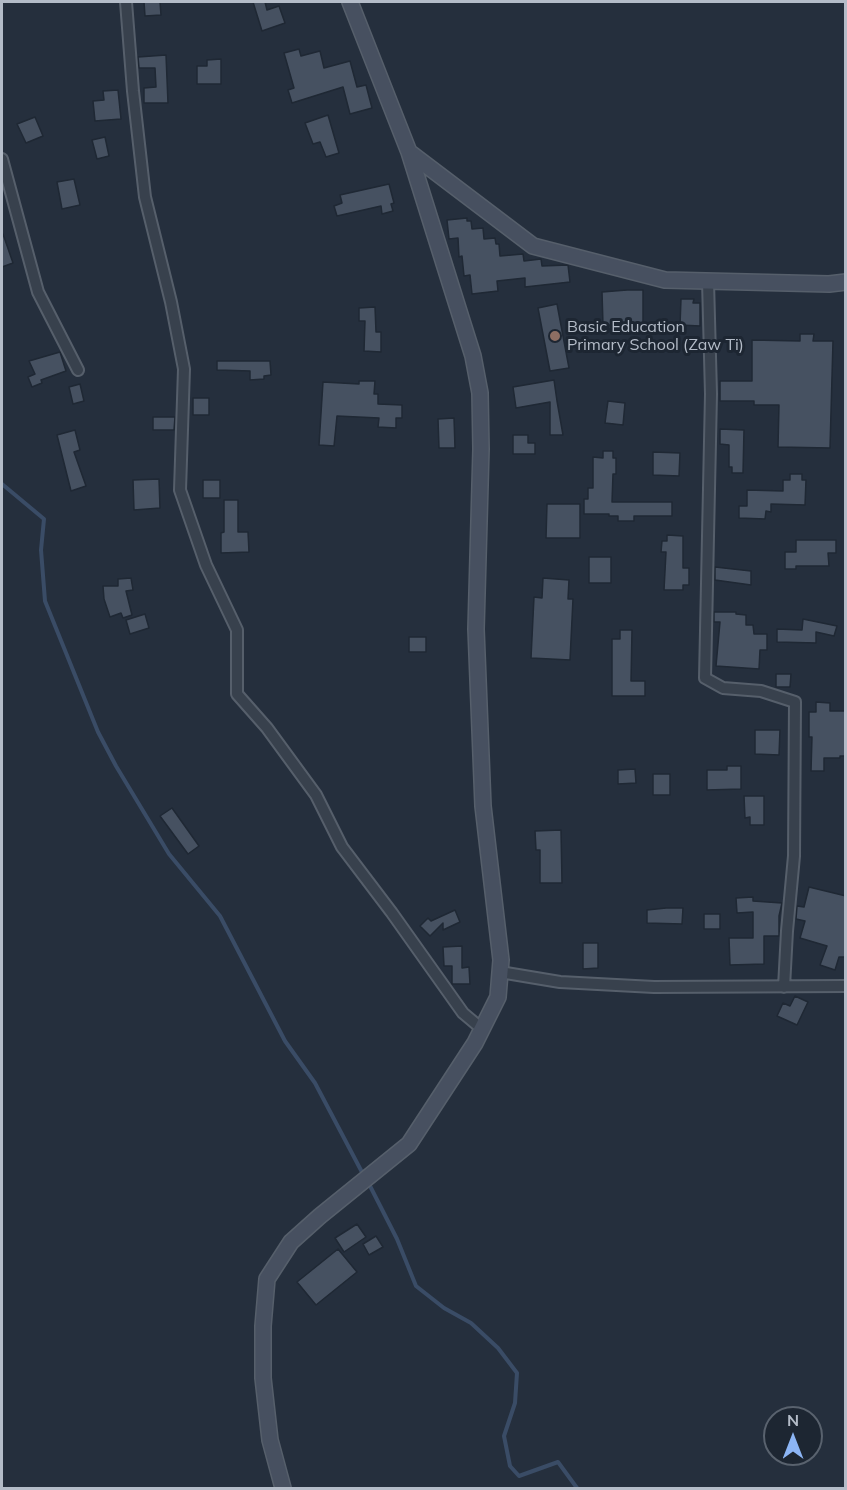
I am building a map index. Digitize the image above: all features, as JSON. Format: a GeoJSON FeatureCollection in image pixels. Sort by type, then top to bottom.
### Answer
{"type":"FeatureCollection","features":[{"type":"Feature","properties":{"kind":"main road"},"geometry":{"type":"LineString","coordinates":[[283,1488],[270,1440],[263,1378],[262,1326],[267,1279],[291,1242],[410,1144],[475,1043],[498,997],[501,960],[483,806],[476,629],[481,449],[480,393],[473,356],[409,152],[350,2]]}},
{"type":"Feature","properties":{"kind":"main road"},"geometry":{"type":"LineString","coordinates":[[409,152],[533,246],[665,280],[829,284],[846,282]]}},
{"type":"Feature","properties":{"kind":"street"},"geometry":{"type":"LineString","coordinates":[[126,2],[145,197],[171,302],[184,369],[180,490],[206,564],[237,630],[237,694],[267,728],[316,795],[342,847],[463,1013],[482,1029]]}},
{"type":"Feature","properties":{"kind":"street"},"geometry":{"type":"LineString","coordinates":[[2,159],[38,292],[78,370]]}},
{"type":"Feature","properties":{"kind":"street"},"geometry":{"type":"LineString","coordinates":[[708,281],[711,394],[705,678],[723,687],[760,691],[795,702],[794,856],[784,987]]}},
{"type":"Feature","properties":{"kind":"street"},"geometry":{"type":"LineString","coordinates":[[500,972],[560,982],[643,987],[846,986]]}},
{"type":"Feature","properties":{"kind":"building"},"geometry":{"type":"Polygon","coordinates":[[[144,2],[160,2],[161,15],[145,16],[144,2]]]}},
{"type":"Feature","properties":{"kind":"building"},"geometry":{"type":"Polygon","coordinates":[[[253,2],[265,2],[267,10],[279,6],[285,23],[262,31],[253,2]]]}},
{"type":"Feature","properties":{"kind":"building"},"geometry":{"type":"Polygon","coordinates":[[[299,49],[301,56],[320,51],[324,68],[350,61],[357,87],[366,85],[372,108],[350,114],[343,87],[292,103],[288,90],[294,88],[284,53],[299,49]]]}},
{"type":"Feature","properties":{"kind":"building"},"geometry":{"type":"Polygon","coordinates":[[[166,55],[168,103],[144,103],[144,88],[156,87],[155,68],[139,68],[138,57],[166,55]]]}},
{"type":"Feature","properties":{"kind":"building"},"geometry":{"type":"Polygon","coordinates":[[[221,59],[221,84],[197,84],[197,66],[207,66],[207,60],[221,59]]]}},
{"type":"Feature","properties":{"kind":"building"},"geometry":{"type":"Polygon","coordinates":[[[118,90],[121,119],[95,121],[93,101],[104,100],[103,91],[118,90]]]}},
{"type":"Feature","properties":{"kind":"building"},"geometry":{"type":"Polygon","coordinates":[[[328,115],[339,153],[326,157],[320,142],[313,144],[305,123],[328,115]]]}},
{"type":"Feature","properties":{"kind":"building"},"geometry":{"type":"Polygon","coordinates":[[[35,117],[43,136],[26,143],[17,124],[35,117]]]}},
{"type":"Feature","properties":{"kind":"building"},"geometry":{"type":"Polygon","coordinates":[[[105,137],[109,156],[97,159],[92,140],[105,137]]]}},
{"type":"Feature","properties":{"kind":"building"},"geometry":{"type":"Polygon","coordinates":[[[74,179],[80,205],[62,209],[57,182],[74,179]]]}},
{"type":"Feature","properties":{"kind":"building"},"geometry":{"type":"Polygon","coordinates":[[[389,184],[394,203],[391,204],[393,211],[382,214],[381,206],[337,216],[334,206],[342,203],[340,195],[389,184]]]}},
{"type":"Feature","properties":{"kind":"building"},"geometry":{"type":"Polygon","coordinates":[[[467,218],[467,221],[471,221],[472,229],[483,228],[484,239],[495,238],[496,244],[499,244],[500,256],[523,254],[524,261],[541,259],[542,266],[568,265],[570,282],[525,287],[525,278],[497,281],[498,291],[472,294],[470,275],[464,276],[462,256],[459,257],[458,238],[449,239],[447,220],[467,218]]]}},
{"type":"Feature","properties":{"kind":"building"},"geometry":{"type":"Polygon","coordinates":[[[2,235],[13,263],[2,267],[2,235]]]}},
{"type":"Feature","properties":{"kind":"building"},"geometry":{"type":"Polygon","coordinates":[[[643,290],[643,325],[621,325],[621,328],[609,329],[609,325],[603,325],[602,292],[643,290]]]}},
{"type":"Feature","properties":{"kind":"building"},"geometry":{"type":"Polygon","coordinates":[[[681,299],[694,299],[693,303],[700,303],[700,326],[680,325],[681,299]]]}},
{"type":"Feature","properties":{"kind":"building"},"geometry":{"type":"Polygon","coordinates":[[[557,304],[569,368],[550,371],[538,308],[557,304]]]}},
{"type":"Feature","properties":{"kind":"building"},"geometry":{"type":"Polygon","coordinates":[[[375,307],[376,332],[381,332],[381,352],[364,351],[365,321],[359,321],[359,308],[375,307]]]}},
{"type":"Feature","properties":{"kind":"building"},"geometry":{"type":"Polygon","coordinates":[[[800,334],[814,334],[813,341],[833,341],[830,448],[778,447],[779,405],[754,405],[754,401],[720,401],[720,381],[752,381],[752,340],[800,341],[800,334]]]}},
{"type":"Feature","properties":{"kind":"building"},"geometry":{"type":"Polygon","coordinates":[[[60,352],[66,371],[41,380],[42,383],[32,387],[28,377],[35,374],[29,361],[60,352]]]}},
{"type":"Feature","properties":{"kind":"building"},"geometry":{"type":"Polygon","coordinates":[[[217,361],[270,361],[271,375],[264,376],[264,379],[250,380],[250,371],[217,370],[217,361]]]}},
{"type":"Feature","properties":{"kind":"building"},"geometry":{"type":"Polygon","coordinates":[[[554,380],[563,435],[550,435],[550,402],[516,408],[513,387],[554,380]]]}},
{"type":"Feature","properties":{"kind":"building"},"geometry":{"type":"Polygon","coordinates":[[[359,381],[375,381],[374,394],[378,394],[378,404],[402,405],[402,418],[396,418],[396,428],[378,427],[379,418],[337,416],[334,446],[319,445],[323,382],[359,384],[359,381]]]}},
{"type":"Feature","properties":{"kind":"building"},"geometry":{"type":"Polygon","coordinates":[[[80,384],[84,401],[73,404],[69,387],[80,384]]]}},
{"type":"Feature","properties":{"kind":"building"},"geometry":{"type":"Polygon","coordinates":[[[193,398],[209,398],[209,415],[193,415],[193,398]]]}},
{"type":"Feature","properties":{"kind":"building"},"geometry":{"type":"Polygon","coordinates":[[[608,401],[625,403],[623,425],[605,423],[608,401]]]}},
{"type":"Feature","properties":{"kind":"building"},"geometry":{"type":"Polygon","coordinates":[[[153,417],[175,417],[174,430],[153,430],[153,417]]]}},
{"type":"Feature","properties":{"kind":"building"},"geometry":{"type":"Polygon","coordinates":[[[454,418],[455,448],[439,448],[438,419],[454,418]]]}},
{"type":"Feature","properties":{"kind":"building"},"geometry":{"type":"Polygon","coordinates":[[[720,429],[744,430],[743,473],[732,473],[732,467],[729,467],[729,445],[720,444],[720,429]]]}},
{"type":"Feature","properties":{"kind":"building"},"geometry":{"type":"Polygon","coordinates":[[[75,430],[80,450],[74,452],[86,486],[71,491],[57,435],[75,430]]]}},
{"type":"Feature","properties":{"kind":"building"},"geometry":{"type":"Polygon","coordinates":[[[513,435],[528,435],[528,443],[535,443],[535,454],[513,454],[513,435]]]}},
{"type":"Feature","properties":{"kind":"building"},"geometry":{"type":"Polygon","coordinates":[[[603,451],[613,451],[613,458],[616,458],[612,502],[672,502],[672,516],[634,516],[634,521],[618,521],[618,516],[609,516],[609,514],[584,514],[584,499],[588,499],[588,488],[593,488],[593,457],[603,458],[603,451]]]}},
{"type":"Feature","properties":{"kind":"building"},"geometry":{"type":"Polygon","coordinates":[[[653,452],[680,453],[679,476],[653,475],[653,452]]]}},
{"type":"Feature","properties":{"kind":"building"},"geometry":{"type":"Polygon","coordinates":[[[790,474],[802,474],[802,480],[806,480],[805,505],[771,504],[771,512],[766,511],[765,519],[739,518],[739,506],[747,506],[747,490],[783,491],[783,480],[790,480],[790,474]]]}},
{"type":"Feature","properties":{"kind":"building"},"geometry":{"type":"Polygon","coordinates":[[[159,479],[160,508],[134,510],[133,480],[159,479]]]}},
{"type":"Feature","properties":{"kind":"building"},"geometry":{"type":"Polygon","coordinates":[[[203,480],[220,480],[220,498],[203,498],[203,480]]]}},
{"type":"Feature","properties":{"kind":"building"},"geometry":{"type":"Polygon","coordinates":[[[224,500],[238,500],[238,532],[248,532],[249,552],[221,553],[221,533],[224,532],[224,500]]]}},
{"type":"Feature","properties":{"kind":"building"},"geometry":{"type":"Polygon","coordinates":[[[547,504],[580,504],[580,538],[546,538],[547,504]]]}},
{"type":"Feature","properties":{"kind":"building"},"geometry":{"type":"Polygon","coordinates":[[[667,535],[683,536],[683,568],[689,568],[689,585],[683,585],[683,590],[664,590],[666,552],[661,552],[662,541],[667,541],[667,535]]]}},
{"type":"Feature","properties":{"kind":"building"},"geometry":{"type":"Polygon","coordinates":[[[796,540],[836,540],[836,553],[828,553],[829,566],[796,566],[796,569],[785,569],[785,552],[796,552],[796,540]]]}},
{"type":"Feature","properties":{"kind":"building"},"geometry":{"type":"Polygon","coordinates":[[[589,557],[611,557],[611,583],[589,583],[589,557]]]}},
{"type":"Feature","properties":{"kind":"building"},"geometry":{"type":"Polygon","coordinates":[[[715,567],[751,571],[751,585],[715,580],[715,567]]]}},
{"type":"Feature","properties":{"kind":"building"},"geometry":{"type":"Polygon","coordinates":[[[131,578],[133,590],[126,591],[132,615],[123,618],[121,613],[110,617],[104,599],[103,586],[118,586],[118,579],[131,578]]]}},
{"type":"Feature","properties":{"kind":"building"},"geometry":{"type":"Polygon","coordinates":[[[543,578],[569,580],[568,599],[573,599],[570,660],[531,658],[534,597],[542,598],[543,578]]]}},
{"type":"Feature","properties":{"kind":"building"},"geometry":{"type":"Polygon","coordinates":[[[714,612],[736,612],[736,614],[746,615],[746,625],[753,625],[754,634],[767,634],[767,650],[760,650],[759,669],[716,666],[720,622],[714,622],[714,612]]]}},
{"type":"Feature","properties":{"kind":"building"},"geometry":{"type":"Polygon","coordinates":[[[145,614],[149,628],[130,634],[126,620],[145,614]]]}},
{"type":"Feature","properties":{"kind":"building"},"geometry":{"type":"Polygon","coordinates":[[[803,619],[837,626],[834,636],[816,632],[816,643],[777,642],[777,629],[802,630],[803,619]]]}},
{"type":"Feature","properties":{"kind":"building"},"geometry":{"type":"Polygon","coordinates":[[[620,630],[632,630],[631,681],[645,681],[645,696],[612,696],[612,639],[620,639],[620,630]]]}},
{"type":"Feature","properties":{"kind":"building"},"geometry":{"type":"Polygon","coordinates":[[[409,637],[426,637],[426,652],[409,652],[409,637]]]}},
{"type":"Feature","properties":{"kind":"building"},"geometry":{"type":"Polygon","coordinates":[[[776,674],[791,674],[790,687],[776,687],[776,674]]]}},
{"type":"Feature","properties":{"kind":"building"},"geometry":{"type":"Polygon","coordinates":[[[816,702],[830,703],[830,711],[846,711],[845,756],[824,758],[824,771],[811,771],[812,737],[809,737],[809,712],[816,712],[816,702]]]}},
{"type":"Feature","properties":{"kind":"building"},"geometry":{"type":"Polygon","coordinates":[[[755,730],[780,730],[779,755],[755,754],[755,730]]]}},
{"type":"Feature","properties":{"kind":"building"},"geometry":{"type":"Polygon","coordinates":[[[727,766],[741,766],[741,789],[707,790],[707,770],[727,770],[727,766]]]}},
{"type":"Feature","properties":{"kind":"building"},"geometry":{"type":"Polygon","coordinates":[[[635,769],[636,783],[618,784],[618,770],[635,769]]]}},
{"type":"Feature","properties":{"kind":"building"},"geometry":{"type":"Polygon","coordinates":[[[653,774],[670,774],[670,795],[653,795],[653,774]]]}},
{"type":"Feature","properties":{"kind":"building"},"geometry":{"type":"Polygon","coordinates":[[[744,796],[764,796],[764,825],[750,825],[750,817],[745,818],[744,796]]]}},
{"type":"Feature","properties":{"kind":"building"},"geometry":{"type":"Polygon","coordinates":[[[172,808],[199,846],[188,854],[160,816],[172,808]]]}},
{"type":"Feature","properties":{"kind":"building"},"geometry":{"type":"Polygon","coordinates":[[[561,830],[562,883],[540,883],[540,850],[536,850],[535,831],[561,830]]]}},
{"type":"Feature","properties":{"kind":"building"},"geometry":{"type":"Polygon","coordinates":[[[809,887],[846,896],[846,957],[839,957],[835,970],[820,965],[827,946],[800,938],[805,921],[796,919],[797,906],[804,907],[809,887]]]}},
{"type":"Feature","properties":{"kind":"building"},"geometry":{"type":"Polygon","coordinates":[[[753,897],[753,901],[782,903],[779,916],[779,936],[764,936],[764,964],[730,965],[729,938],[753,938],[753,912],[737,913],[736,898],[753,897]]]}},
{"type":"Feature","properties":{"kind":"building"},"geometry":{"type":"Polygon","coordinates":[[[683,908],[682,924],[647,923],[647,910],[683,908]]]}},
{"type":"Feature","properties":{"kind":"building"},"geometry":{"type":"Polygon","coordinates":[[[455,910],[460,922],[443,930],[443,923],[430,936],[420,926],[428,918],[431,921],[455,910]]]}},
{"type":"Feature","properties":{"kind":"building"},"geometry":{"type":"Polygon","coordinates":[[[704,914],[720,914],[720,929],[704,929],[704,914]]]}},
{"type":"Feature","properties":{"kind":"building"},"geometry":{"type":"Polygon","coordinates":[[[583,943],[598,943],[598,968],[583,969],[583,943]]]}},
{"type":"Feature","properties":{"kind":"building"},"geometry":{"type":"Polygon","coordinates":[[[462,946],[462,968],[469,967],[470,984],[452,984],[452,966],[444,966],[443,947],[462,946]]]}},
{"type":"Feature","properties":{"kind":"building"},"geometry":{"type":"Polygon","coordinates":[[[795,996],[808,1002],[797,1025],[777,1016],[783,1003],[790,1006],[795,996]]]}},
{"type":"Feature","properties":{"kind":"building"},"geometry":{"type":"Polygon","coordinates":[[[357,1224],[366,1237],[344,1252],[335,1238],[357,1224]]]}},
{"type":"Feature","properties":{"kind":"building"},"geometry":{"type":"Polygon","coordinates":[[[376,1236],[383,1247],[369,1255],[363,1244],[376,1236]]]}},
{"type":"Feature","properties":{"kind":"building"},"geometry":{"type":"Polygon","coordinates":[[[338,1249],[357,1272],[316,1305],[297,1282],[338,1249]]]}},
{"type":"Feature","properties":{"kind":"waterway"},"geometry":{"type":"LineString","coordinates":[[2,484],[44,519],[41,550],[45,601],[98,732],[169,854],[220,916],[285,1041],[315,1083],[364,1176]]}},
{"type":"Feature","properties":{"kind":"waterway"},"geometry":{"type":"LineString","coordinates":[[368,1182],[397,1239],[416,1286],[444,1308],[471,1323],[498,1348],[517,1373],[515,1403],[504,1436],[510,1466],[519,1476],[558,1462],[577,1488]]}},
{"type":"Feature","properties":{"kind":"place","name":"Basic Education Primary School (Zaw Ti)"},"geometry":{"type":"Point","coordinates":[555,336]}}]}
